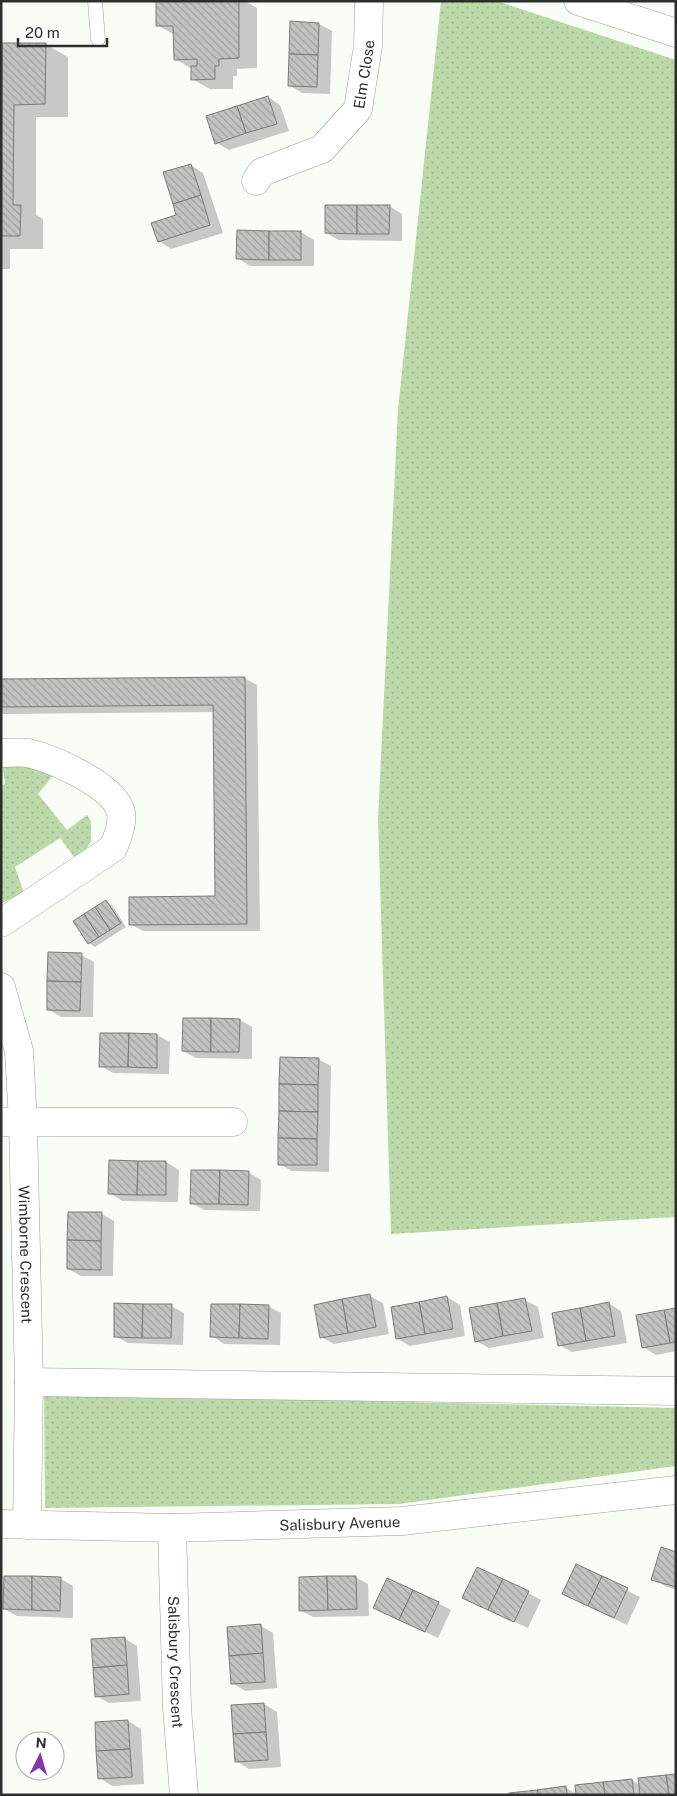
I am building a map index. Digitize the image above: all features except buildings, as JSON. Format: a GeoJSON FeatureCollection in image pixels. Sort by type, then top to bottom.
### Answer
{"type":"FeatureCollection","features":[{"type":"Feature","properties":{"kind":"street","name":"Elm Close"},"geometry":{"type":"LineString","coordinates":[[256,180],[262,172],[322,150],[358,109],[368,46],[369,1]]}},
{"type":"Feature","properties":{"kind":"street"},"geometry":{"type":"LineString","coordinates":[[578,1],[676,33]]}},
{"type":"Feature","properties":{"kind":"street"},"geometry":{"type":"LineString","coordinates":[[1,753],[27,753],[63,765],[102,786],[120,808],[120,832],[113,848],[1,923]]}},
{"type":"Feature","properties":{"kind":"street","name":"Wimborne Crescent"},"geometry":{"type":"LineString","coordinates":[[1,987],[19,1051],[12,1122],[29,1382],[14,1525]]}},
{"type":"Feature","properties":{"kind":"street"},"geometry":{"type":"LineString","coordinates":[[12,1122],[233,1122]]}},
{"type":"Feature","properties":{"kind":"street"},"geometry":{"type":"LineString","coordinates":[[29,1382],[676,1391]]}},
{"type":"Feature","properties":{"kind":"street","name":"Salisbury Avenue"},"geometry":{"type":"LineString","coordinates":[[14,1525],[172,1528],[412,1520],[676,1490]]}},
{"type":"Feature","properties":{"kind":"street","name":"Salisbury Crescent"},"geometry":{"type":"LineString","coordinates":[[172,1528],[177,1708],[184,1795]]}},
{"type":"Feature","properties":{"kind":"lane"},"geometry":{"type":"LineString","coordinates":[[95,1],[98,39]]}},
{"type":"Feature","properties":{"kind":"green space"},"geometry":{"type":"Polygon","coordinates":[[[441,1],[497,1],[676,60],[676,1217],[391,1234],[378,819],[398,409],[441,1]]]}},
{"type":"Feature","properties":{"kind":"green space"},"geometry":{"type":"Polygon","coordinates":[[[2,760],[55,773],[38,794],[67,830],[87,815],[91,821],[91,842],[77,861],[60,838],[15,867],[24,893],[1,903],[1,786],[5,784],[2,760]]]}},
{"type":"Feature","properties":{"kind":"green space"},"geometry":{"type":"Polygon","coordinates":[[[44,1394],[676,1408],[676,1466],[399,1504],[45,1508],[44,1394]]]}}]}
